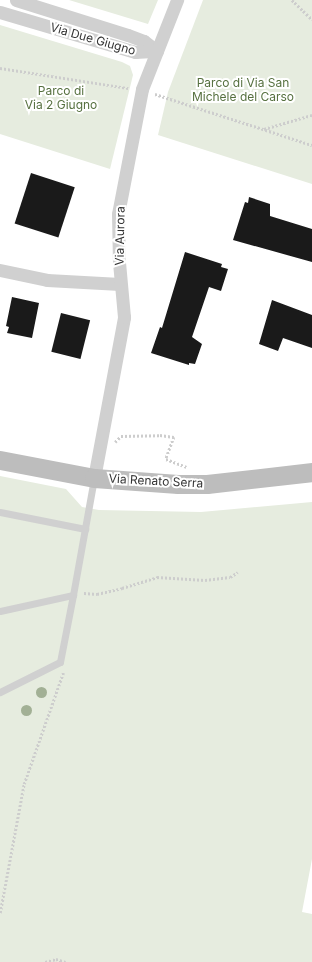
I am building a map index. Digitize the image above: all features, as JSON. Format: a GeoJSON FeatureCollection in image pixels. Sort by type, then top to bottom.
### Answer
{"type":"FeatureCollection","features":[{"type":"Feature","properties":{"kind":"street","name":"Via Due Giugno"},"geometry":{"type":"LineString","coordinates":[[16,0],[128,35],[144,41],[157,51]]}},
{"type":"Feature","properties":{"kind":"street","name":"Via Aurora"},"geometry":{"type":"LineString","coordinates":[[94,478],[124,317],[120,284],[118,214],[142,90],[177,0]]}},
{"type":"Feature","properties":{"kind":"street","name":"Via Due Giugno"},"geometry":{"type":"LineString","coordinates":[[0,12],[135,52],[157,51]]}},
{"type":"Feature","properties":{"kind":"street"},"geometry":{"type":"LineString","coordinates":[[0,270],[47,280],[120,284]]}},
{"type":"Feature","properties":{"kind":"street","name":"Via Renato Serra"},"geometry":{"type":"LineString","coordinates":[[0,460],[94,478],[207,484],[312,472]]}},
{"type":"Feature","properties":{"kind":"lane"},"geometry":{"type":"LineString","coordinates":[[0,692],[60,662],[77,594],[85,529],[94,478]]}},
{"type":"Feature","properties":{"kind":"lane"},"geometry":{"type":"LineString","coordinates":[[0,512],[85,529]]}},
{"type":"Feature","properties":{"kind":"lane"},"geometry":{"type":"LineString","coordinates":[[0,611],[77,594]]}},
{"type":"Feature","properties":{"kind":"path"},"geometry":{"type":"LineString","coordinates":[[292,0],[312,19]]}},
{"type":"Feature","properties":{"kind":"path"},"geometry":{"type":"LineString","coordinates":[[0,68],[142,90],[312,145]]}},
{"type":"Feature","properties":{"kind":"path"},"geometry":{"type":"LineString","coordinates":[[263,129],[312,116]]}},
{"type":"Feature","properties":{"kind":"path"},"geometry":{"type":"LineString","coordinates":[[100,444],[114,443],[121,436],[160,435],[174,437],[166,459],[193,469]]}},
{"type":"Feature","properties":{"kind":"path"},"geometry":{"type":"LineString","coordinates":[[77,594],[97,594],[157,577],[205,580],[230,576],[238,572]]}},
{"type":"Feature","properties":{"kind":"path"},"geometry":{"type":"LineString","coordinates":[[0,913],[0,902],[24,784],[65,667]]}},
{"type":"Feature","properties":{"kind":"path"},"geometry":{"type":"LineString","coordinates":[[45,962],[56,959],[66,962]]}},
{"type":"Feature","properties":{"kind":"green space"},"geometry":{"type":"Polygon","coordinates":[[[69,0],[158,0],[148,24],[69,0]]]}},
{"type":"Feature","properties":{"kind":"green space","name":"Parco di Via San Michele del Carso"},"geometry":{"type":"Polygon","coordinates":[[[203,0],[312,0],[312,184],[158,135],[168,92],[203,0]]]}},
{"type":"Feature","properties":{"kind":"green space","name":"Parco di Via 2 Giugno"},"geometry":{"type":"Polygon","coordinates":[[[0,25],[122,62],[130,66],[133,75],[110,169],[0,134],[0,25]]]}},
{"type":"Feature","properties":{"kind":"green space"},"geometry":{"type":"Polygon","coordinates":[[[0,476],[66,489],[82,507],[99,510],[201,512],[312,502],[312,859],[302,912],[312,914],[312,962],[0,962],[0,476]]]}},
{"type":"Feature","properties":{"kind":"building"},"geometry":{"type":"Polygon","coordinates":[[[31,173],[75,187],[58,238],[15,223],[31,173]]]}},
{"type":"Feature","properties":{"kind":"building"},"geometry":{"type":"Polygon","coordinates":[[[249,197],[270,204],[270,216],[312,229],[312,262],[233,240],[245,202],[248,203],[249,197]]]}},
{"type":"Feature","properties":{"kind":"building"},"geometry":{"type":"Polygon","coordinates":[[[185,252],[222,264],[221,267],[228,269],[221,291],[209,287],[192,337],[202,344],[195,364],[189,363],[189,365],[151,353],[160,327],[162,328],[185,252]]]}},
{"type":"Feature","properties":{"kind":"building"},"geometry":{"type":"Polygon","coordinates":[[[12,297],[39,303],[32,338],[7,333],[9,327],[6,326],[12,297]]]}},
{"type":"Feature","properties":{"kind":"building"},"geometry":{"type":"Polygon","coordinates":[[[272,300],[312,315],[312,348],[283,338],[278,351],[259,344],[272,300]]]}},
{"type":"Feature","properties":{"kind":"building"},"geometry":{"type":"Polygon","coordinates":[[[61,313],[90,320],[80,359],[51,352],[61,313]]]}}]}
